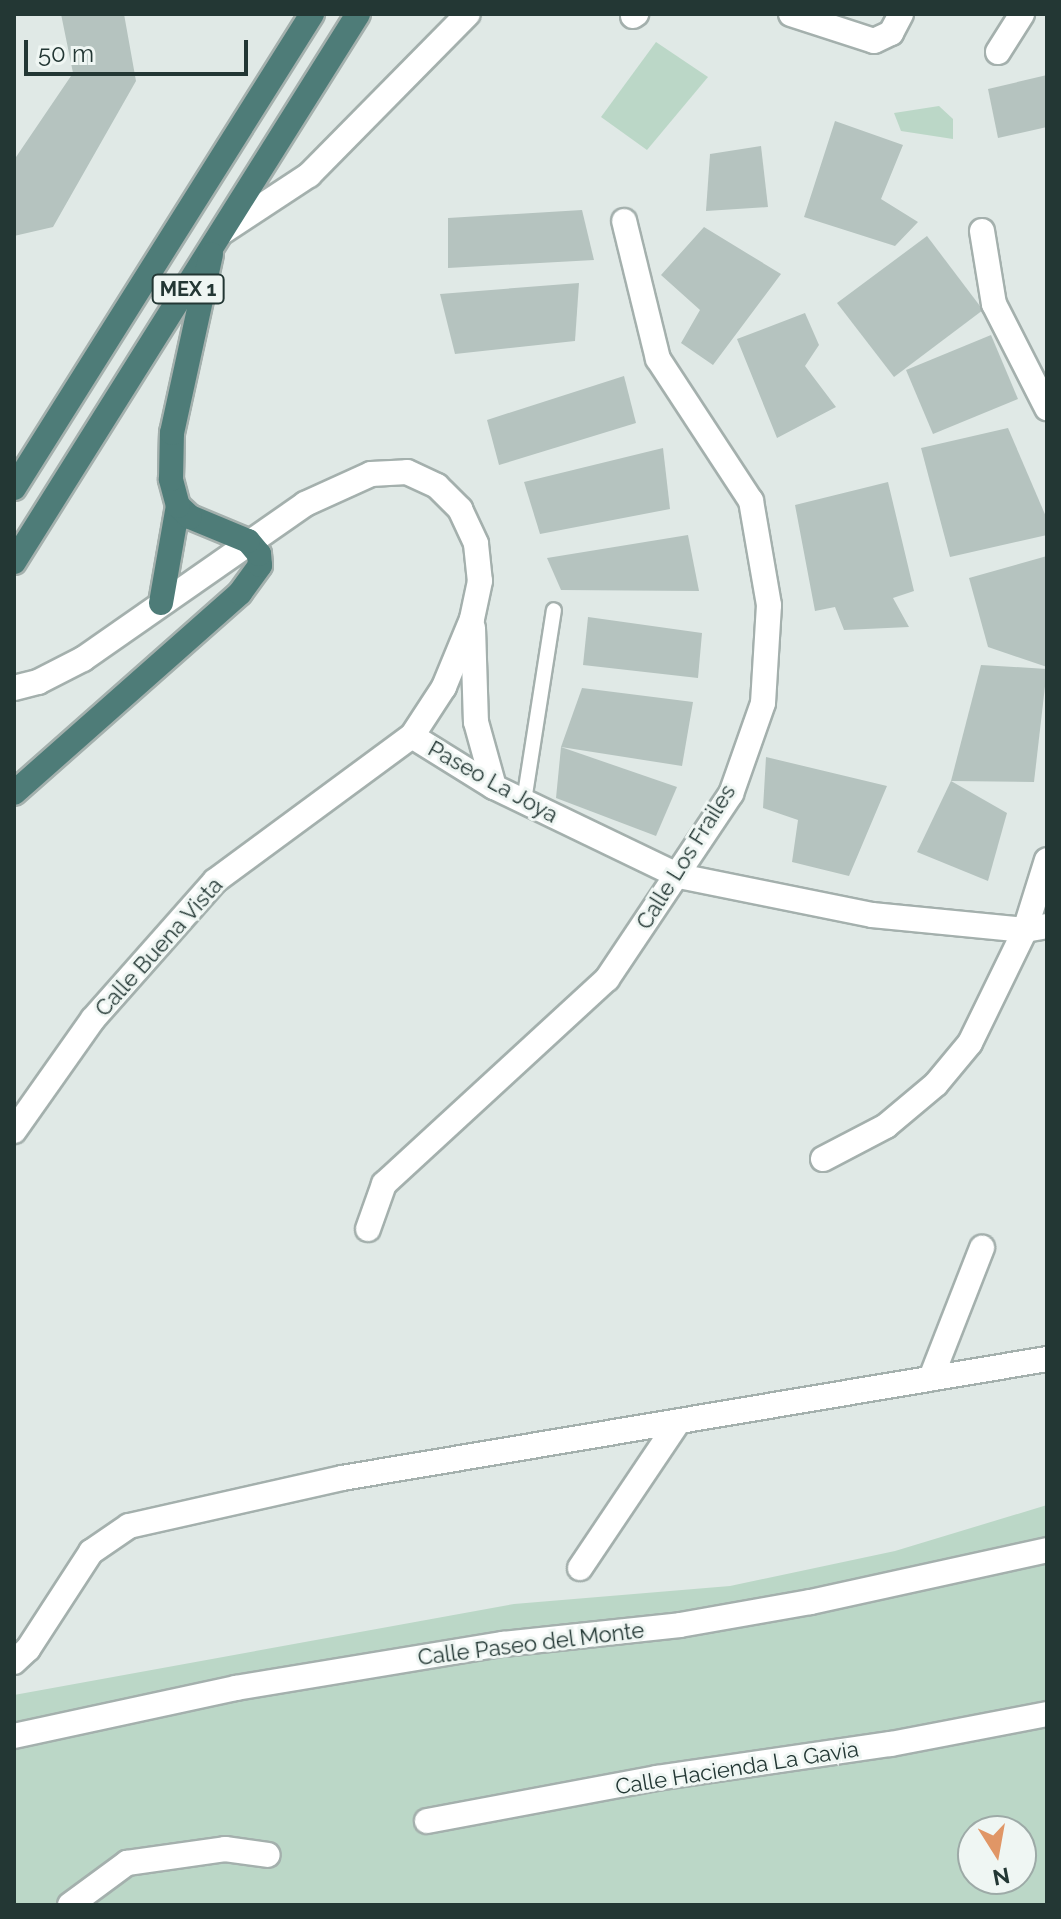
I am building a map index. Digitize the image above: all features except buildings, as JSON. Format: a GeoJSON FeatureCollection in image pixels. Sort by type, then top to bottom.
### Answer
{"type":"FeatureCollection","features":[{"type":"Feature","properties":{"kind":"highway","name":"MEX 1"},"geometry":{"type":"LineString","coordinates":[[14,488],[312,14]]}},
{"type":"Feature","properties":{"kind":"highway","name":"MEX 1"},"geometry":{"type":"LineString","coordinates":[[14,562],[211,254],[358,14]]}},
{"type":"Feature","properties":{"kind":"highway"},"geometry":{"type":"LineString","coordinates":[[161,603],[178,506],[171,479],[171,445],[211,254]]}},
{"type":"Feature","properties":{"kind":"highway"},"geometry":{"type":"LineString","coordinates":[[14,793],[247,585],[261,559],[248,541],[201,525],[178,506]]}},
{"type":"Feature","properties":{"kind":"street"},"geometry":{"type":"LineString","coordinates":[[224,231],[309,175],[468,14]]}},
{"type":"Feature","properties":{"kind":"street"},"geometry":{"type":"LineString","coordinates":[[791,14],[874,41],[891,33],[901,14]]}},
{"type":"Feature","properties":{"kind":"street"},"geometry":{"type":"LineString","coordinates":[[998,52],[1022,14]]}},
{"type":"Feature","properties":{"kind":"street","name":"Calle Los Frailes"},"geometry":{"type":"LineString","coordinates":[[368,1229],[384,1184],[607,979],[679,876],[731,794],[763,703],[769,605],[751,501],[658,359],[624,221]]}},
{"type":"Feature","properties":{"kind":"street"},"geometry":{"type":"LineString","coordinates":[[982,231],[994,304],[1047,408]]}},
{"type":"Feature","properties":{"kind":"street","name":"Paseo La Joya"},"geometry":{"type":"LineString","coordinates":[[14,688],[38,682],[83,659],[248,541],[337,489],[371,474],[407,472],[437,486],[460,509],[476,544],[480,581],[472,619],[444,687],[412,736],[494,787],[679,876],[872,915],[1036,928]]}},
{"type":"Feature","properties":{"kind":"street"},"geometry":{"type":"LineString","coordinates":[[472,619],[476,722],[494,787]]}},
{"type":"Feature","properties":{"kind":"street","name":"Calle Buena Vista"},"geometry":{"type":"LineString","coordinates":[[14,1131],[93,1019],[215,881],[412,736]]}},
{"type":"Feature","properties":{"kind":"street"},"geometry":{"type":"LineString","coordinates":[[823,1159],[886,1126],[936,1084],[970,1043],[1036,928],[1047,860]]}},
{"type":"Feature","properties":{"kind":"street"},"geometry":{"type":"LineString","coordinates":[[931,1378],[982,1248]]}},
{"type":"Feature","properties":{"kind":"street"},"geometry":{"type":"LineString","coordinates":[[14,1662],[28,1649],[91,1552],[129,1526],[342,1478],[1047,1359]]}},
{"type":"Feature","properties":{"kind":"street"},"geometry":{"type":"LineString","coordinates":[[580,1568],[678,1422]]}},
{"type":"Feature","properties":{"kind":"street","name":"Calle Paseo del Monte"},"geometry":{"type":"LineString","coordinates":[[14,1736],[236,1688],[503,1644],[680,1625],[811,1602],[1047,1550]]}},
{"type":"Feature","properties":{"kind":"street","name":"Calle Hacienda La Gavia"},"geometry":{"type":"LineString","coordinates":[[427,1821],[1047,1714]]}},
{"type":"Feature","properties":{"kind":"street"},"geometry":{"type":"LineString","coordinates":[[70,1905],[127,1863],[225,1849],[268,1855]]}},
{"type":"Feature","properties":{"kind":"lane"},"geometry":{"type":"LineString","coordinates":[[524,801],[554,610]]}},
{"type":"Feature","properties":{"kind":"green space"},"geometry":{"type":"Polygon","coordinates":[[[656,42],[708,77],[647,150],[601,117],[656,42]]]}},
{"type":"Feature","properties":{"kind":"green space"},"geometry":{"type":"Polygon","coordinates":[[[939,106],[953,119],[953,139],[901,131],[894,113],[939,106]]]}},
{"type":"Feature","properties":{"kind":"green space"},"geometry":{"type":"Polygon","coordinates":[[[1047,1505],[1047,1905],[14,1905],[14,1695],[514,1604],[730,1586],[895,1551],[1047,1505]]]}}]}
